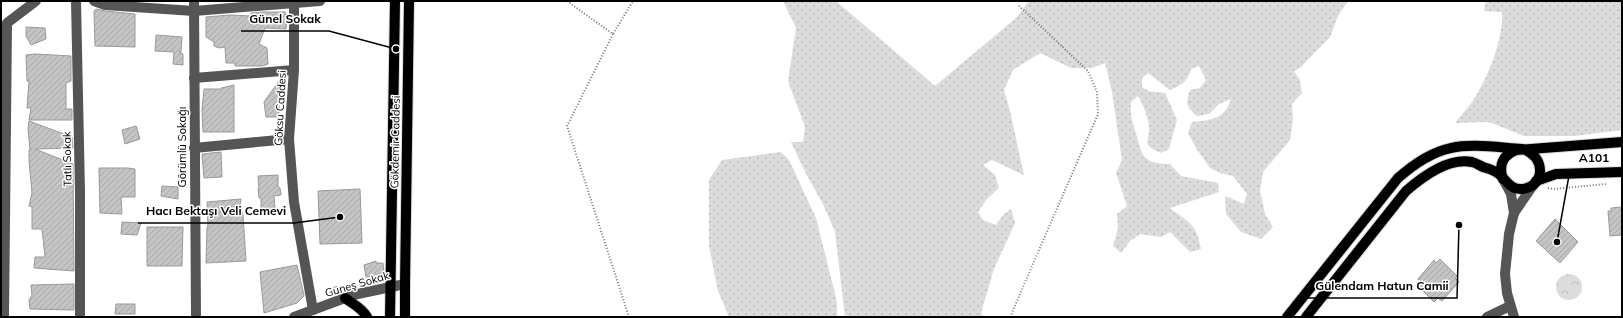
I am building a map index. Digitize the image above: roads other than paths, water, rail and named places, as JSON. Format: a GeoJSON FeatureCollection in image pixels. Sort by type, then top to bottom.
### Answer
{"type":"FeatureCollection","features":[{"type":"Feature","properties":{"kind":"main road"},"geometry":{"type":"LineString","coordinates":[[390,317],[395,1]]}},
{"type":"Feature","properties":{"kind":"main road","name":"Gökdemir Caddesi"},"geometry":{"type":"LineString","coordinates":[[406,317],[404,284],[409,1]]}},
{"type":"Feature","properties":{"kind":"main road"},"geometry":{"type":"LineString","coordinates":[[1503,179],[1501,167],[1506,156],[1516,150],[1622,142]]}},
{"type":"Feature","properties":{"kind":"main road"},"geometry":{"type":"LineString","coordinates":[[1287,317],[1398,178],[1428,156],[1447,148],[1460,145],[1522,150],[1533,154],[1540,164],[1539,176],[1535,183]]}},
{"type":"Feature","properties":{"kind":"main road"},"geometry":{"type":"LineString","coordinates":[[1306,317],[1406,191],[1420,179],[1438,168],[1457,162],[1471,162],[1493,170],[1507,183],[1517,189],[1529,187],[1556,174],[1622,172]]}},
{"type":"Feature","properties":{"kind":"main road"},"geometry":{"type":"LineString","coordinates":[[345,298],[356,305],[367,317]]}},
{"type":"Feature","properties":{"kind":"street"},"geometry":{"type":"LineString","coordinates":[[4,317],[7,24],[36,1]]}},
{"type":"Feature","properties":{"kind":"street","name":"Tatlı Sokak"},"geometry":{"type":"LineString","coordinates":[[76,1],[80,192],[80,317]]}},
{"type":"Feature","properties":{"kind":"street"},"geometry":{"type":"LineString","coordinates":[[94,1],[104,5],[194,6],[320,1]]}},
{"type":"Feature","properties":{"kind":"street","name":"Göksu Caddesi"},"geometry":{"type":"LineString","coordinates":[[294,2],[294,70],[289,139],[294,202],[313,310]]}},
{"type":"Feature","properties":{"kind":"street","name":"Görümlü Sokağı"},"geometry":{"type":"LineString","coordinates":[[194,6],[196,317]]}},
{"type":"Feature","properties":{"kind":"street"},"geometry":{"type":"LineString","coordinates":[[194,78],[294,70]]}},
{"type":"Feature","properties":{"kind":"street"},"geometry":{"type":"LineString","coordinates":[[194,148],[289,139]]}},
{"type":"Feature","properties":{"kind":"street"},"geometry":{"type":"LineString","coordinates":[[1503,179],[1510,194],[1514,213]]}},
{"type":"Feature","properties":{"kind":"street"},"geometry":{"type":"LineString","coordinates":[[1514,317],[1510,306],[1504,274],[1509,234],[1514,213],[1535,183]]}},
{"type":"Feature","properties":{"kind":"street","name":"Güneş Sokak"},"geometry":{"type":"LineString","coordinates":[[294,317],[345,298],[404,284]]}},
{"type":"Feature","properties":{"kind":"street"},"geometry":{"type":"LineString","coordinates":[[1487,317],[1510,306]]}},
{"type":"Feature","properties":{"kind":"place","name":"Günel Sokak"},"geometry":{"type":"Point","coordinates":[396,49]}},
{"type":"Feature","properties":{"kind":"place","name":"Hacı Bektaşı Veli Cemevi"},"geometry":{"type":"Point","coordinates":[340,217]}},
{"type":"Feature","properties":{"kind":"place","name":"Gülendam Hatun Camii"},"geometry":{"type":"Point","coordinates":[1459,225]}},
{"type":"Feature","properties":{"kind":"place","name":"A101"},"geometry":{"type":"Point","coordinates":[1557,242]}}]}
